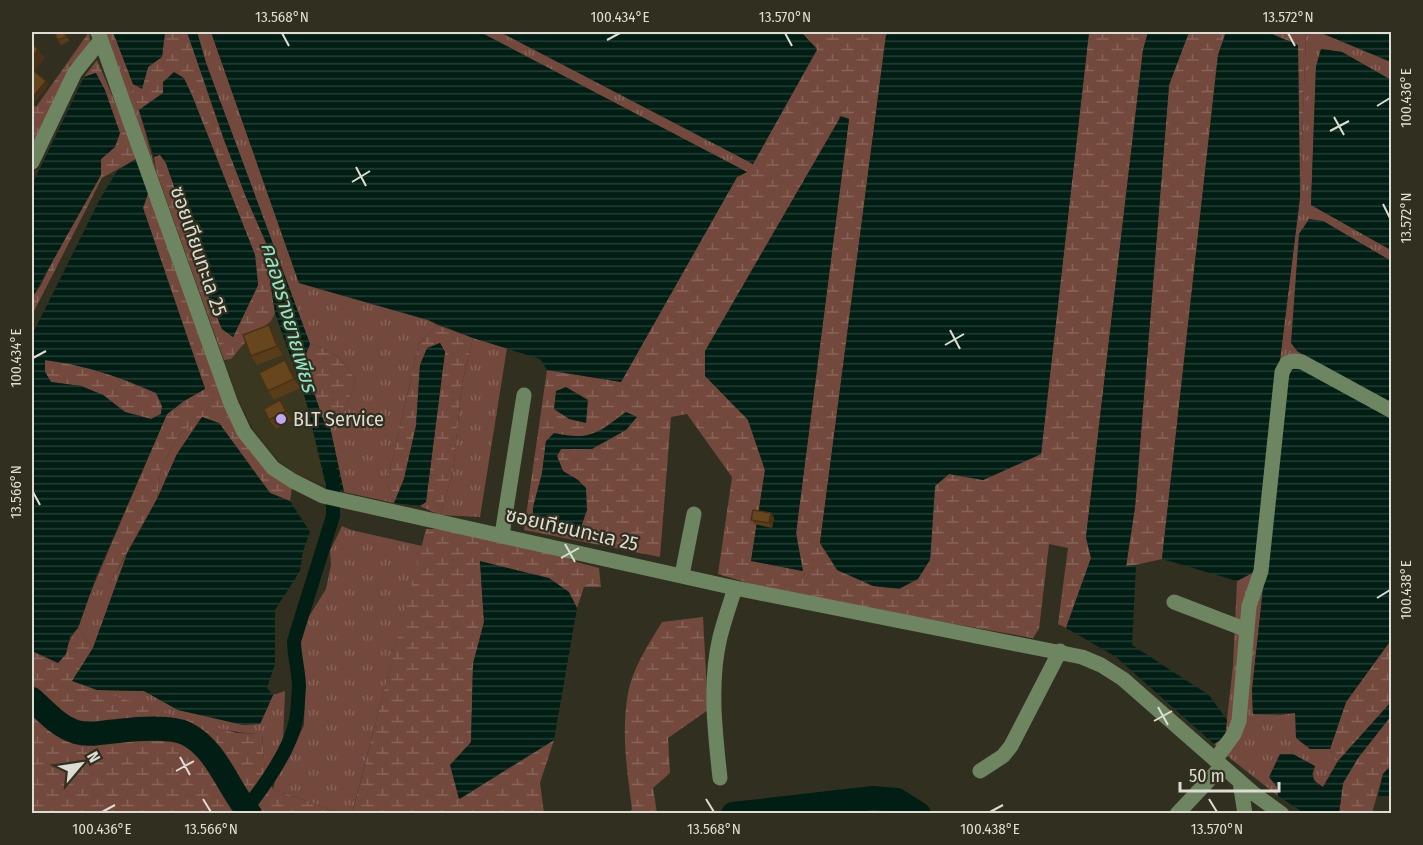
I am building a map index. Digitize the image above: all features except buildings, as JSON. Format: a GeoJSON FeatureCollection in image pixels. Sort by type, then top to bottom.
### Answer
{"type":"FeatureCollection","features":[{"type":"Feature","properties":{"kind":"street"},"geometry":{"type":"LineString","coordinates":[[32,162],[71,78],[99,36]]}},
{"type":"Feature","properties":{"kind":"street","name":"ซอยเทียนทะเล 25"},"geometry":{"type":"LineString","coordinates":[[99,36],[231,404],[244,432],[273,468],[323,496],[339,500],[730,587],[1060,651],[1092,661],[1123,678],[1240,782],[1277,810]]}},
{"type":"Feature","properties":{"kind":"street"},"geometry":{"type":"LineString","coordinates":[[1177,813],[1218,763],[1239,722],[1249,606],[1261,571],[1279,390],[1285,365],[1290,361],[1302,362],[1392,411]]}},
{"type":"Feature","properties":{"kind":"street"},"geometry":{"type":"LineString","coordinates":[[502,535],[524,395]]}},
{"type":"Feature","properties":{"kind":"street"},"geometry":{"type":"LineString","coordinates":[[682,575],[694,513]]}},
{"type":"Feature","properties":{"kind":"street"},"geometry":{"type":"LineString","coordinates":[[720,778],[714,725],[716,660],[730,587]]}},
{"type":"Feature","properties":{"kind":"street"},"geometry":{"type":"LineString","coordinates":[[1174,602],[1247,630]]}},
{"type":"Feature","properties":{"kind":"street"},"geometry":{"type":"LineString","coordinates":[[980,771],[1003,756],[1011,746],[1060,651]]}},
{"type":"Feature","properties":{"kind":"street"},"geometry":{"type":"LineString","coordinates":[[1240,782],[1245,813]]}},
{"type":"Feature","properties":{"kind":"shaded area"},"geometry":{"type":"Polygon","coordinates":[[[275,313],[306,401],[326,486],[298,475],[279,461],[254,430],[239,401],[224,360],[231,359],[247,340],[271,321],[275,313]]]}},
{"type":"Feature","properties":{"kind":"green space"},"geometry":{"type":"Polygon","coordinates":[[[89,32],[91,46],[70,65],[32,148],[32,104],[36,107],[89,32]]]}},
{"type":"Feature","properties":{"kind":"green space"},"geometry":{"type":"Polygon","coordinates":[[[104,32],[109,32],[139,110],[156,171],[104,32]]]}},
{"type":"Feature","properties":{"kind":"green space"},"geometry":{"type":"Polygon","coordinates":[[[109,32],[113,32],[133,84],[142,88],[148,67],[162,56],[165,32],[187,32],[246,197],[274,261],[275,278],[270,281],[275,313],[271,321],[247,340],[231,359],[224,360],[156,171],[154,157],[160,154],[166,163],[190,233],[206,256],[205,288],[222,329],[233,337],[258,285],[255,255],[191,93],[163,93],[139,110],[109,32]]]}},
{"type":"Feature","properties":{"kind":"green space"},"geometry":{"type":"Polygon","coordinates":[[[197,32],[211,32],[299,283],[428,320],[437,325],[419,344],[387,483],[394,503],[344,492],[329,422],[337,423],[340,419],[356,380],[337,357],[325,349],[310,344],[206,63],[197,32]]]}},
{"type":"Feature","properties":{"kind":"green space"},"geometry":{"type":"Polygon","coordinates":[[[480,32],[512,32],[753,164],[747,172],[480,32]]]}},
{"type":"Feature","properties":{"kind":"green space"},"geometry":{"type":"Polygon","coordinates":[[[801,32],[891,32],[886,36],[820,543],[930,560],[935,486],[949,474],[983,480],[1041,454],[1089,32],[1148,32],[1143,50],[1086,537],[1091,558],[1066,628],[1058,624],[1068,548],[1049,544],[1039,629],[1033,638],[898,614],[748,583],[718,574],[732,477],[687,414],[671,417],[660,557],[524,530],[547,370],[621,382],[737,177],[747,172],[753,164],[817,50],[801,32]],[[840,116],[748,420],[765,470],[751,561],[802,571],[796,533],[849,119],[840,116]],[[626,412],[599,432],[577,438],[546,442],[542,473],[578,480],[563,471],[557,456],[561,449],[592,448],[626,412]]]}},
{"type":"Feature","properties":{"kind":"green space"},"geometry":{"type":"Polygon","coordinates":[[[1189,32],[1226,32],[1218,55],[1162,559],[1126,567],[1135,507],[1169,85],[1189,32]]]}},
{"type":"Feature","properties":{"kind":"green space"},"geometry":{"type":"Polygon","coordinates":[[[1267,32],[1306,32],[1300,197],[1298,45],[1267,32]]]}},
{"type":"Feature","properties":{"kind":"green space"},"geometry":{"type":"Polygon","coordinates":[[[1306,32],[1319,32],[1391,62],[1391,80],[1342,52],[1321,49],[1316,67],[1311,205],[1391,250],[1391,261],[1323,221],[1297,351],[1391,405],[1391,419],[1301,369],[1285,386],[1252,690],[1253,714],[1295,713],[1310,749],[1330,749],[1338,761],[1323,787],[1314,779],[1315,766],[1277,787],[1278,796],[1214,744],[1225,737],[1233,666],[1237,581],[1254,572],[1300,197],[1306,32]]]}},
{"type":"Feature","properties":{"kind":"green space"},"geometry":{"type":"Polygon","coordinates":[[[97,60],[136,159],[102,178],[32,315],[32,298],[41,285],[101,159],[115,147],[95,73],[84,77],[97,60]]]}},
{"type":"Feature","properties":{"kind":"green space"},"geometry":{"type":"Polygon","coordinates":[[[149,190],[233,424],[292,488],[290,501],[270,493],[219,423],[202,417],[179,435],[161,468],[157,499],[110,583],[90,594],[167,414],[205,388],[143,208],[149,190]]]}},
{"type":"Feature","properties":{"kind":"green space"},"geometry":{"type":"Polygon","coordinates":[[[437,325],[473,338],[462,383],[453,473],[440,515],[420,506],[426,501],[445,352],[440,343],[420,365],[416,426],[404,479],[394,503],[387,483],[419,344],[437,325]]]}},
{"type":"Feature","properties":{"kind":"green space"},"geometry":{"type":"Polygon","coordinates":[[[473,338],[507,348],[480,517],[440,515],[453,473],[462,383],[473,338]]]}},
{"type":"Feature","properties":{"kind":"green space"},"geometry":{"type":"Polygon","coordinates":[[[310,344],[325,349],[337,357],[356,380],[337,423],[324,422],[303,361],[310,344]]]}},
{"type":"Feature","properties":{"kind":"green space"},"geometry":{"type":"Polygon","coordinates":[[[45,360],[112,374],[157,393],[162,406],[161,414],[151,419],[125,412],[103,395],[81,386],[51,382],[45,372],[45,360]]]}},
{"type":"Feature","properties":{"kind":"green space"},"geometry":{"type":"Polygon","coordinates":[[[202,417],[177,454],[157,499],[161,468],[179,435],[202,417]]]}},
{"type":"Feature","properties":{"kind":"green space"},"geometry":{"type":"Polygon","coordinates":[[[342,526],[422,546],[352,813],[340,813],[273,789],[277,774],[290,756],[304,725],[305,684],[299,648],[308,618],[326,589],[331,565],[330,551],[342,526]]]}},
{"type":"Feature","properties":{"kind":"green space"},"geometry":{"type":"Polygon","coordinates":[[[426,529],[443,529],[559,554],[576,562],[599,568],[601,587],[584,587],[577,608],[568,592],[480,562],[484,622],[473,664],[471,742],[460,799],[554,740],[540,783],[544,813],[352,814],[426,529]]]}},
{"type":"Feature","properties":{"kind":"green space"},"geometry":{"type":"Polygon","coordinates":[[[127,554],[93,648],[78,628],[90,594],[110,583],[127,554]]]}},
{"type":"Feature","properties":{"kind":"green space"},"geometry":{"type":"Polygon","coordinates":[[[703,617],[708,710],[668,738],[670,773],[653,788],[657,813],[628,814],[632,809],[625,751],[625,723],[630,683],[642,656],[662,622],[703,617]]]}},
{"type":"Feature","properties":{"kind":"green space"},"geometry":{"type":"Polygon","coordinates":[[[78,628],[93,648],[73,681],[155,710],[236,733],[262,734],[265,772],[273,789],[340,813],[32,813],[32,651],[58,662],[78,628]]]}},
{"type":"Feature","properties":{"kind":"green space"},"geometry":{"type":"Polygon","coordinates":[[[1391,640],[1391,702],[1338,761],[1330,749],[1346,702],[1391,640]]]}},
{"type":"Feature","properties":{"kind":"green space"},"geometry":{"type":"Polygon","coordinates":[[[97,690],[144,691],[178,710],[260,724],[273,695],[285,691],[283,743],[265,773],[262,734],[242,733],[200,724],[97,690]]]}},
{"type":"Feature","properties":{"kind":"green space"},"geometry":{"type":"Polygon","coordinates":[[[1391,716],[1391,765],[1383,774],[1372,813],[1339,814],[1343,783],[1358,758],[1391,716]]]}},
{"type":"Feature","properties":{"kind":"water"},"geometry":{"type":"Polygon","coordinates":[[[113,32],[165,32],[162,57],[148,67],[142,89],[133,84],[113,32]]]}},
{"type":"Feature","properties":{"kind":"water"},"geometry":{"type":"Polygon","coordinates":[[[187,32],[197,32],[206,63],[310,344],[303,361],[324,422],[329,422],[344,492],[326,486],[306,401],[275,313],[270,280],[275,278],[274,261],[224,140],[187,32]]]}},
{"type":"Feature","properties":{"kind":"water"},"geometry":{"type":"Polygon","coordinates":[[[211,32],[480,32],[747,172],[737,177],[621,382],[547,370],[540,359],[473,338],[428,320],[299,283],[211,32]]]}},
{"type":"Feature","properties":{"kind":"water"},"geometry":{"type":"Polygon","coordinates":[[[500,32],[801,32],[817,49],[753,164],[500,32]]]}},
{"type":"Feature","properties":{"kind":"water"},"geometry":{"type":"Polygon","coordinates":[[[891,32],[1089,32],[1041,454],[983,480],[949,474],[935,486],[930,560],[918,579],[899,589],[873,586],[837,570],[820,543],[886,35],[891,32]]]}},
{"type":"Feature","properties":{"kind":"water"},"geometry":{"type":"Polygon","coordinates":[[[1148,32],[1189,32],[1169,85],[1135,507],[1126,566],[1136,565],[1132,645],[1209,695],[1227,720],[1225,737],[1214,744],[1116,657],[1066,628],[1091,558],[1086,537],[1143,50],[1148,32]]]}},
{"type":"Feature","properties":{"kind":"water"},"geometry":{"type":"Polygon","coordinates":[[[1226,32],[1267,32],[1298,45],[1300,197],[1254,572],[1237,581],[1162,559],[1218,55],[1226,32]]]}},
{"type":"Feature","properties":{"kind":"water"},"geometry":{"type":"Polygon","coordinates":[[[1319,32],[1391,32],[1391,62],[1319,32]]]}},
{"type":"Feature","properties":{"kind":"water"},"geometry":{"type":"Polygon","coordinates":[[[1321,49],[1342,52],[1391,80],[1391,250],[1311,205],[1316,67],[1321,49]]]}},
{"type":"Feature","properties":{"kind":"water"},"geometry":{"type":"Polygon","coordinates":[[[174,72],[184,78],[191,93],[255,255],[258,285],[233,337],[222,329],[205,288],[206,256],[190,233],[166,163],[160,155],[154,157],[139,110],[163,93],[163,82],[174,72]]]}},
{"type":"Feature","properties":{"kind":"water"},"geometry":{"type":"Polygon","coordinates":[[[96,73],[105,90],[120,133],[115,147],[101,159],[101,175],[32,298],[32,185],[84,77],[96,73]]]}},
{"type":"Feature","properties":{"kind":"water"},"geometry":{"type":"Polygon","coordinates":[[[841,116],[849,119],[796,533],[803,571],[751,561],[765,470],[748,420],[705,376],[705,351],[841,116]]]}},
{"type":"Feature","properties":{"kind":"water"},"geometry":{"type":"Polygon","coordinates":[[[136,159],[149,190],[143,208],[205,389],[167,414],[96,577],[78,628],[70,636],[66,654],[58,663],[32,651],[32,335],[100,199],[117,171],[136,159]],[[45,360],[45,372],[51,382],[81,386],[103,395],[125,412],[151,419],[161,414],[162,406],[156,393],[102,372],[45,360]]]}},
{"type":"Feature","properties":{"kind":"water"},"geometry":{"type":"Polygon","coordinates":[[[1309,219],[1323,221],[1391,261],[1391,405],[1297,351],[1291,343],[1299,234],[1309,219]]]}},
{"type":"Feature","properties":{"kind":"water"},"geometry":{"type":"Polygon","coordinates":[[[440,343],[445,352],[426,502],[420,506],[394,503],[404,479],[416,426],[420,365],[427,348],[440,343]]]}},
{"type":"Feature","properties":{"kind":"water"},"geometry":{"type":"Polygon","coordinates":[[[1292,369],[1301,369],[1391,419],[1391,640],[1346,702],[1330,749],[1310,749],[1296,738],[1295,713],[1253,714],[1252,690],[1285,386],[1292,369]]]}},
{"type":"Feature","properties":{"kind":"water"},"geometry":{"type":"Polygon","coordinates":[[[566,387],[588,400],[586,423],[569,419],[554,409],[556,391],[566,387]]]}},
{"type":"Feature","properties":{"kind":"water"},"geometry":{"type":"Polygon","coordinates":[[[626,412],[637,417],[626,430],[592,449],[561,449],[557,456],[563,471],[586,488],[587,510],[578,536],[533,527],[533,507],[542,473],[546,441],[554,433],[576,436],[593,433],[626,412]]]}},
{"type":"Feature","properties":{"kind":"water"},"geometry":{"type":"Polygon","coordinates":[[[202,417],[219,423],[270,493],[290,501],[310,532],[303,551],[300,571],[275,610],[275,664],[267,688],[273,695],[260,724],[243,725],[178,710],[144,691],[97,690],[72,681],[93,648],[127,554],[157,499],[177,454],[202,417]]]}},
{"type":"Feature","properties":{"kind":"water"},"geometry":{"type":"Polygon","coordinates":[[[480,561],[549,578],[569,592],[577,608],[554,740],[459,799],[450,765],[471,742],[473,664],[484,622],[480,561]]]}},
{"type":"Feature","properties":{"kind":"water"},"geometry":{"type":"Polygon","coordinates":[[[1391,702],[1391,716],[1358,758],[1343,783],[1339,813],[1301,813],[1278,796],[1277,787],[1269,777],[1280,754],[1293,754],[1315,766],[1312,774],[1314,781],[1323,787],[1338,761],[1391,702]]]}},
{"type":"Feature","properties":{"kind":"water"},"geometry":{"type":"Polygon","coordinates":[[[1391,765],[1391,794],[1390,796],[1378,796],[1383,774],[1391,765]]]}},
{"type":"Feature","properties":{"kind":"waterway","name":"คลองรางยายเพียร"},"geometry":{"type":"LineString","coordinates":[[246,809],[283,755],[296,720],[299,687],[294,641],[333,516],[333,481],[330,471]]}},
{"type":"Feature","properties":{"kind":"waterway"},"geometry":{"type":"LineString","coordinates":[[32,699],[58,723],[76,732],[92,734],[153,729],[180,731],[187,734],[198,741],[215,760],[250,814]]}},
{"type":"Feature","properties":{"kind":"waterway"},"geometry":{"type":"LineString","coordinates":[[733,814],[873,798],[897,800],[919,814]]}},
{"type":"Feature","properties":{"kind":"place","name":"BLT Service"},"geometry":{"type":"Point","coordinates":[281,419]}}]}
